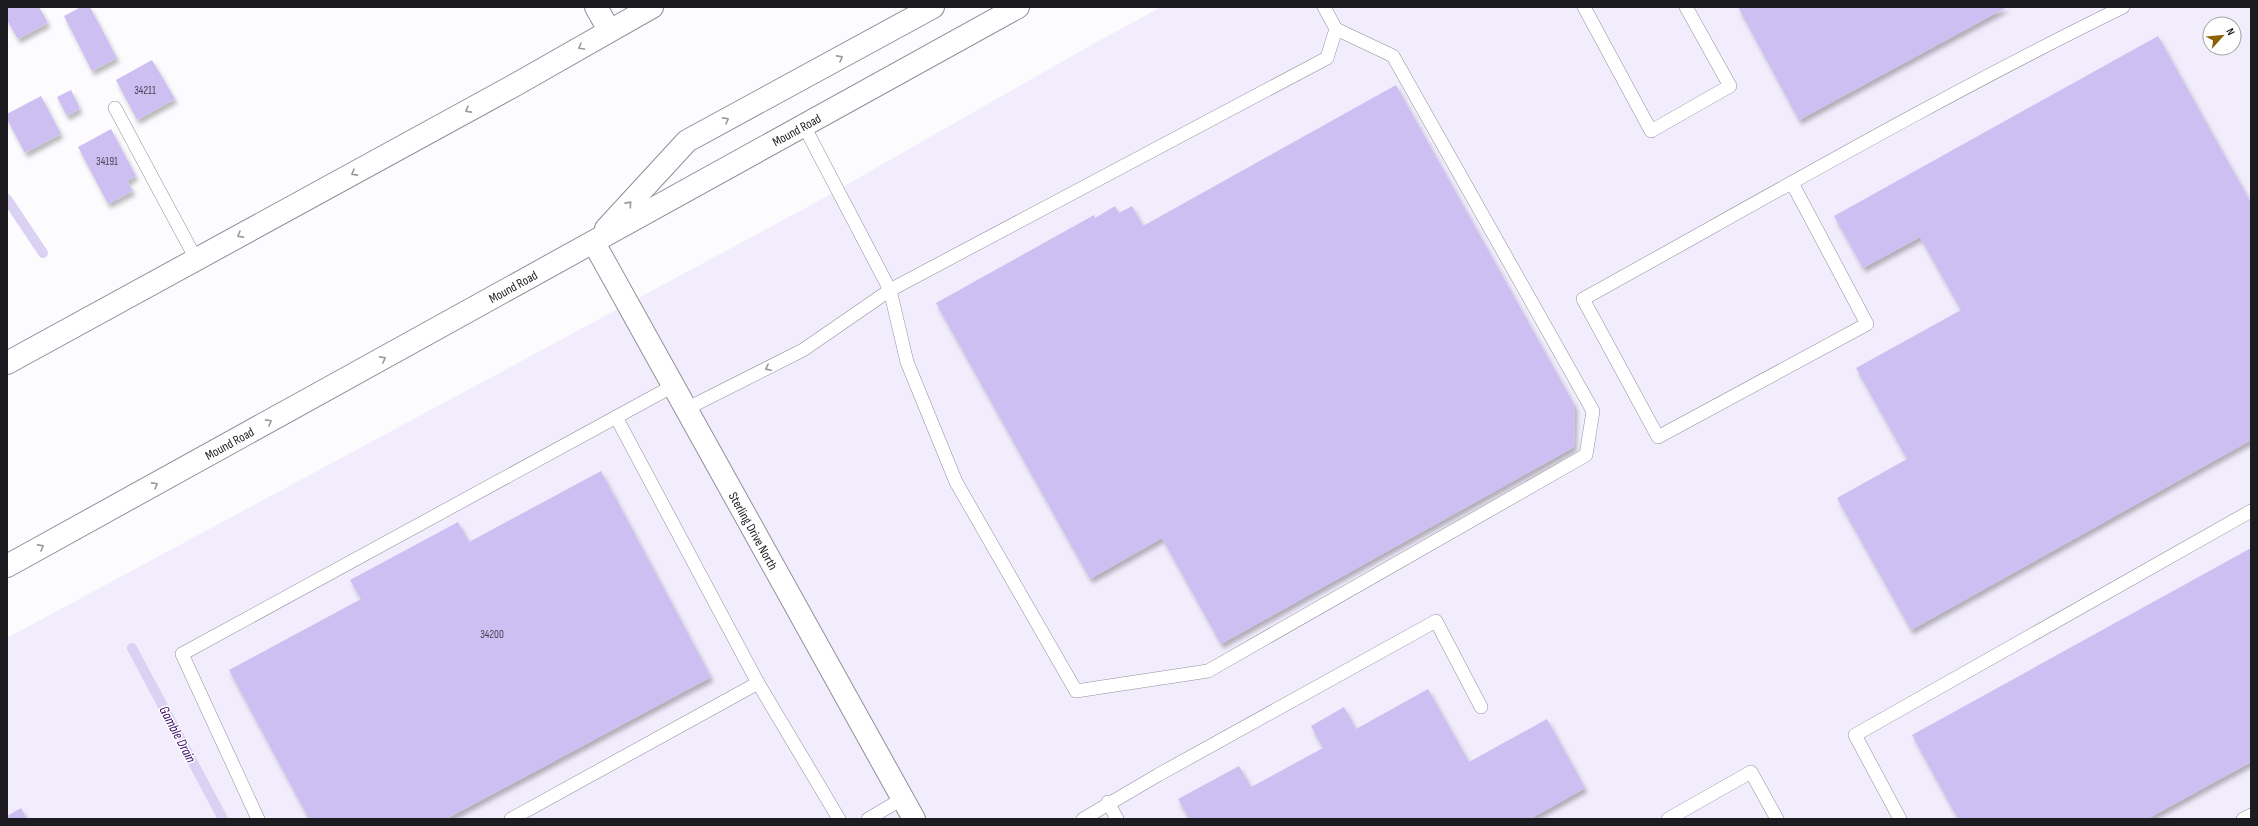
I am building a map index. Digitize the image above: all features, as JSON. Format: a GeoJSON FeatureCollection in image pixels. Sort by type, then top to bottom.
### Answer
{"type":"FeatureCollection","features":[{"type":"Feature","properties":{"kind":"main road"},"geometry":{"type":"LineString","coordinates":[[596,7],[609,30]]}},
{"type":"Feature","properties":{"kind":"main road"},"geometry":{"type":"LineString","coordinates":[[7,363],[515,85],[609,30],[652,7]]}},
{"type":"Feature","properties":{"kind":"main road"},"geometry":{"type":"LineString","coordinates":[[594,243],[687,141],[933,7]]}},
{"type":"Feature","properties":{"kind":"main road","name":"Mound Road"},"geometry":{"type":"LineString","coordinates":[[7,566],[594,243],[1018,7]]}},
{"type":"Feature","properties":{"kind":"main road","name":"Sterling Drive North"},"geometry":{"type":"LineString","coordinates":[[594,243],[914,819]]}},
{"type":"Feature","properties":{"kind":"lane"},"geometry":{"type":"LineString","coordinates":[[804,126],[890,290],[907,362],[956,482],[1076,691],[1208,671],[1586,455],[1592,412],[1393,56],[1336,29],[1324,7]]}},
{"type":"Feature","properties":{"kind":"lane"},"geometry":{"type":"LineString","coordinates":[[1584,7],[1651,131],[1730,86],[1686,7]]}},
{"type":"Feature","properties":{"kind":"lane"},"geometry":{"type":"LineString","coordinates":[[1792,183],[1867,324],[1658,438],[1584,299],[1792,183],[2045,45],[2123,7]]}},
{"type":"Feature","properties":{"kind":"lane"},"geometry":{"type":"LineString","coordinates":[[686,409],[803,350],[890,290],[1326,58],[1336,29]]}},
{"type":"Feature","properties":{"kind":"lane"},"geometry":{"type":"LineString","coordinates":[[115,108],[196,259]]}},
{"type":"Feature","properties":{"kind":"lane"},"geometry":{"type":"LineString","coordinates":[[258,819],[182,654],[673,386]]}},
{"type":"Feature","properties":{"kind":"lane"},"geometry":{"type":"LineString","coordinates":[[616,417],[758,683],[839,819]]}},
{"type":"Feature","properties":{"kind":"lane"},"geometry":{"type":"LineString","coordinates":[[1900,819],[1855,735],[2251,511]]}},
{"type":"Feature","properties":{"kind":"lane"},"geometry":{"type":"LineString","coordinates":[[1083,819],[1108,802],[1436,621],[1481,707]]}},
{"type":"Feature","properties":{"kind":"lane"},"geometry":{"type":"LineString","coordinates":[[511,819],[758,683]]}},
{"type":"Feature","properties":{"kind":"lane"},"geometry":{"type":"LineString","coordinates":[[1668,819],[1751,772],[1778,819]]}},
{"type":"Feature","properties":{"kind":"lane"},"geometry":{"type":"LineString","coordinates":[[868,819],[902,799]]}},
{"type":"Feature","properties":{"kind":"lane"},"geometry":{"type":"LineString","coordinates":[[1108,802],[1117,819]]}},
{"type":"Feature","properties":{"kind":"lane"},"geometry":{"type":"LineString","coordinates":[[2243,819],[2251,815]]}},
{"type":"Feature","properties":{"kind":"shaded area"},"geometry":{"type":"Polygon","coordinates":[[[1161,7],[2251,7],[2251,819],[7,819],[7,638],[813,204],[1093,44],[1161,7]]]}},
{"type":"Feature","properties":{"kind":"building"},"geometry":{"type":"Polygon","coordinates":[[[7,7],[39,7],[48,23],[18,39],[7,20],[7,7]]]}},
{"type":"Feature","properties":{"kind":"building"},"geometry":{"type":"Polygon","coordinates":[[[81,7],[90,7],[117,58],[92,71],[64,16],[81,7]]]}},
{"type":"Feature","properties":{"kind":"building"},"geometry":{"type":"Polygon","coordinates":[[[1738,7],[2007,7],[1799,120],[1738,7]]]}},
{"type":"Feature","properties":{"kind":"building"},"geometry":{"type":"Polygon","coordinates":[[[2158,36],[2251,203],[2251,440],[1911,630],[1837,498],[1907,459],[1856,368],[1961,310],[1920,237],[1863,268],[1834,216],[2158,36]]]}},
{"type":"Feature","properties":{"kind":"building"},"geometry":{"type":"Polygon","coordinates":[[[152,60],[175,99],[137,120],[116,80],[152,60]]]}},
{"type":"Feature","properties":{"kind":"building"},"geometry":{"type":"Polygon","coordinates":[[[1396,85],[1575,406],[1574,447],[1221,644],[1162,538],[1090,579],[936,303],[1094,215],[1095,218],[1115,206],[1119,213],[1132,206],[1143,226],[1396,85]]]}},
{"type":"Feature","properties":{"kind":"building"},"geometry":{"type":"Polygon","coordinates":[[[71,90],[80,109],[67,116],[57,97],[71,90]]]}},
{"type":"Feature","properties":{"kind":"building"},"geometry":{"type":"Polygon","coordinates":[[[41,96],[61,134],[25,153],[7,119],[7,114],[41,96]]]}},
{"type":"Feature","properties":{"kind":"building"},"geometry":{"type":"Polygon","coordinates":[[[111,129],[136,176],[127,181],[133,191],[108,204],[78,147],[111,129]]]}},
{"type":"Feature","properties":{"kind":"building"},"geometry":{"type":"Polygon","coordinates":[[[601,471],[711,677],[446,819],[309,819],[229,670],[361,599],[350,580],[458,522],[469,542],[601,471]]]}},
{"type":"Feature","properties":{"kind":"building"},"geometry":{"type":"Polygon","coordinates":[[[2251,548],[2251,762],[2147,819],[1958,819],[1912,735],[2251,548]]]}},
{"type":"Feature","properties":{"kind":"building"},"geometry":{"type":"Polygon","coordinates":[[[1428,689],[1469,762],[1547,719],[1585,788],[1530,819],[1189,819],[1178,799],[1239,766],[1251,787],[1323,748],[1311,726],[1344,707],[1356,729],[1428,689]]]}},
{"type":"Feature","properties":{"kind":"building"},"geometry":{"type":"Polygon","coordinates":[[[21,808],[27,819],[7,819],[7,816],[21,808]]]}},
{"type":"Feature","properties":{"kind":"waterway","name":"Gamble Drain"},"geometry":{"type":"LineString","coordinates":[[7,199],[43,253]]}},
{"type":"Feature","properties":{"kind":"waterway","name":"Gamble Drain"},"geometry":{"type":"LineString","coordinates":[[132,648],[223,819]]}}]}
